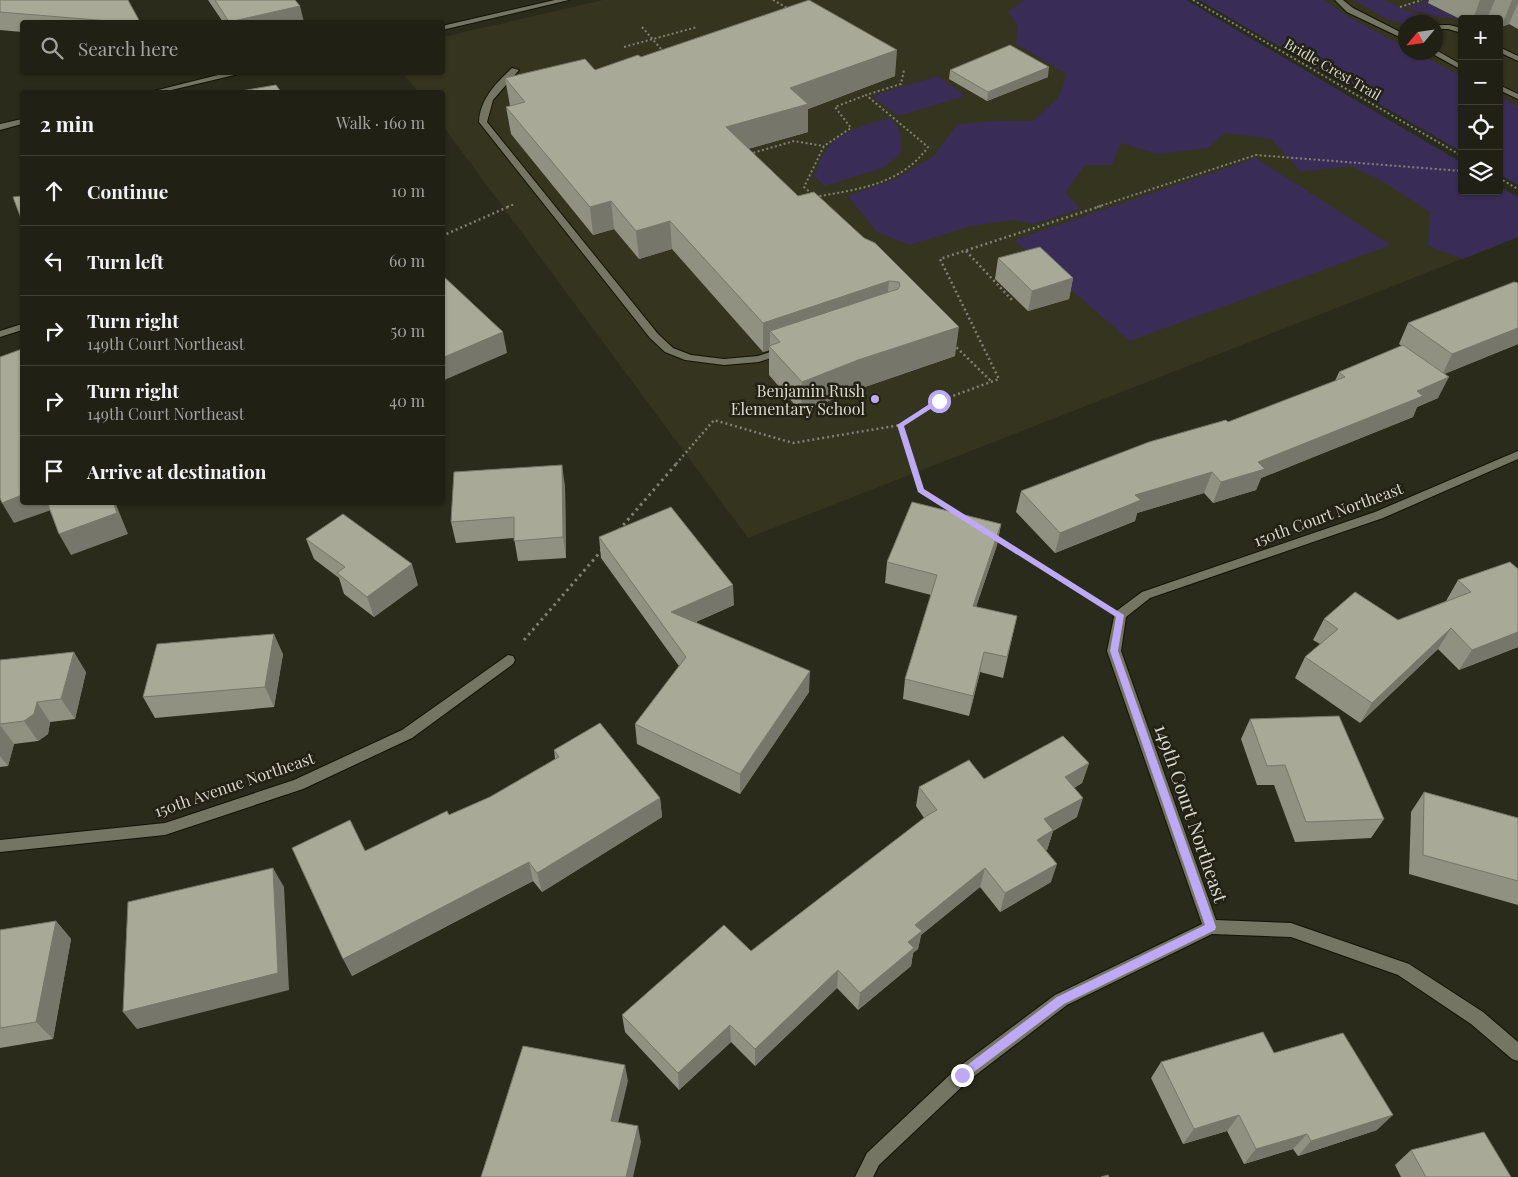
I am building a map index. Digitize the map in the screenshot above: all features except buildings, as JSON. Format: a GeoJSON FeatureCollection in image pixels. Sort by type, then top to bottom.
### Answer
{"type":"FeatureCollection","features":[{"type":"Feature","properties":{"kind":"street"},"geometry":{"type":"LineString","coordinates":[[445,27],[565,0]]}},
{"type":"Feature","properties":{"kind":"street"},"geometry":{"type":"LineString","coordinates":[[1339,0],[1350,10],[1398,34]]}},
{"type":"Feature","properties":{"kind":"street"},"geometry":{"type":"LineString","coordinates":[[1443,28],[1458,30]]}},
{"type":"Feature","properties":{"kind":"street"},"geometry":{"type":"LineString","coordinates":[[1503,52],[1518,59]]}},
{"type":"Feature","properties":{"kind":"street"},"geometry":{"type":"LineString","coordinates":[[1443,58],[1458,66]]}},
{"type":"Feature","properties":{"kind":"street"},"geometry":{"type":"LineString","coordinates":[[516,70],[491,98],[483,114],[483,122],[654,336],[669,350],[689,358],[724,362],[759,359],[794,347]]}},
{"type":"Feature","properties":{"kind":"street"},"geometry":{"type":"LineString","coordinates":[[163,90],[230,75]]}},
{"type":"Feature","properties":{"kind":"street"},"geometry":{"type":"LineString","coordinates":[[1503,89],[1518,97]]}},
{"type":"Feature","properties":{"kind":"street"},"geometry":{"type":"LineString","coordinates":[[0,127],[20,122]]}},
{"type":"Feature","properties":{"kind":"street"},"geometry":{"type":"LineString","coordinates":[[0,334],[20,328]]}},
{"type":"Feature","properties":{"kind":"street","name":"150th Court Northeast"},"geometry":{"type":"LineString","coordinates":[[1120,615],[1146,595],[1379,515],[1518,455]]}},
{"type":"Feature","properties":{"kind":"street","name":"149th Court Northeast"},"geometry":{"type":"LineString","coordinates":[[864,1177],[873,1159],[962,1075],[1061,1000],[1211,927],[1114,651],[1120,615]]}},
{"type":"Feature","properties":{"kind":"street","name":"150th Avenue Northeast"},"geometry":{"type":"LineString","coordinates":[[0,846],[165,829],[298,784],[407,734],[508,660]]}},
{"type":"Feature","properties":{"kind":"street"},"geometry":{"type":"LineString","coordinates":[[1211,927],[1292,930],[1402,969],[1477,1018],[1518,1053]]}},
{"type":"Feature","properties":{"kind":"path"},"geometry":{"type":"LineString","coordinates":[[773,0],[787,8]]}},
{"type":"Feature","properties":{"kind":"path","name":"Bridle Crest Trail"},"geometry":{"type":"LineString","coordinates":[[1193,0],[1458,154]]}},
{"type":"Feature","properties":{"kind":"path"},"geometry":{"type":"LineString","coordinates":[[1400,7],[1422,0]]}},
{"type":"Feature","properties":{"kind":"path"},"geometry":{"type":"LineString","coordinates":[[642,27],[661,50]]}},
{"type":"Feature","properties":{"kind":"path"},"geometry":{"type":"LineString","coordinates":[[624,47],[697,27]]}},
{"type":"Feature","properties":{"kind":"path"},"geometry":{"type":"LineString","coordinates":[[821,202],[804,186],[824,146],[851,128],[835,108],[866,95],[901,84],[904,70]]}},
{"type":"Feature","properties":{"kind":"path"},"geometry":{"type":"LineString","coordinates":[[807,199],[873,184],[901,174],[922,160],[928,147],[866,95]]}},
{"type":"Feature","properties":{"kind":"path"},"geometry":{"type":"LineString","coordinates":[[742,157],[794,141],[824,146]]}},
{"type":"Feature","properties":{"kind":"path"},"geometry":{"type":"LineString","coordinates":[[617,532],[714,420],[793,443],[900,425],[939,401],[999,379],[940,260],[1256,155],[1458,171]]}},
{"type":"Feature","properties":{"kind":"path"},"geometry":{"type":"LineString","coordinates":[[1503,180],[1518,189]]}},
{"type":"Feature","properties":{"kind":"path"},"geometry":{"type":"LineString","coordinates":[[445,235],[501,210]]}},
{"type":"Feature","properties":{"kind":"path"},"geometry":{"type":"LineString","coordinates":[[966,251],[1012,300]]}},
{"type":"Feature","properties":{"kind":"path"},"geometry":{"type":"LineString","coordinates":[[951,342],[992,382]]}},
{"type":"Feature","properties":{"kind":"path"},"geometry":{"type":"LineString","coordinates":[[900,425],[921,490],[961,516]]}},
{"type":"Feature","properties":{"kind":"path"},"geometry":{"type":"LineString","coordinates":[[993,536],[1120,615]]}},
{"type":"Feature","properties":{"kind":"path"},"geometry":{"type":"LineString","coordinates":[[508,660],[604,547]]}},
{"type":"Feature","properties":{"kind":"shaded area","name":"Benjamin Rush Elementary School"},"geometry":{"type":"Polygon","coordinates":[[[603,0],[1186,0],[1458,161],[1458,195],[1503,195],[1503,188],[1518,197],[1518,237],[748,538],[445,129],[445,90],[416,90],[405,75],[445,75],[445,37],[603,0]]]}},
{"type":"Feature","properties":{"kind":"shaded area"},"geometry":{"type":"Polygon","coordinates":[[[1024,0],[1186,0],[1458,161],[1458,195],[1503,195],[1503,188],[1518,197],[1518,237],[1463,259],[1428,246],[1430,212],[1382,181],[1350,166],[1301,172],[1271,139],[1225,133],[1208,148],[1157,154],[1121,143],[1112,165],[1085,165],[1065,193],[1081,209],[1033,224],[1013,220],[971,226],[910,245],[877,232],[848,196],[893,180],[933,157],[958,124],[994,121],[1033,121],[1059,97],[1067,74],[1016,44],[1018,26],[1008,12],[1024,0]]]}},
{"type":"Feature","properties":{"kind":"shaded area"},"geometry":{"type":"Polygon","coordinates":[[[1199,0],[1325,0],[1344,14],[1398,43],[1398,60],[1430,60],[1458,74],[1458,150],[1199,0]]]}},
{"type":"Feature","properties":{"kind":"shaded area"},"geometry":{"type":"Polygon","coordinates":[[[1231,0],[1518,0],[1518,157],[1503,148],[1503,15],[1458,15],[1458,124],[1231,0]]]}},
{"type":"Feature","properties":{"kind":"shaded area"},"geometry":{"type":"Polygon","coordinates":[[[1354,0],[1384,0],[1407,11],[1422,15],[1398,15],[1398,22],[1389,20],[1354,0]]]}},
{"type":"Feature","properties":{"kind":"shaded area"},"geometry":{"type":"Polygon","coordinates":[[[1430,0],[1433,1],[1428,3],[1458,20],[1443,17],[1443,15],[1431,15],[1405,7],[1430,0]]]}},
{"type":"Feature","properties":{"kind":"shaded area"},"geometry":{"type":"Polygon","coordinates":[[[938,76],[965,96],[898,116],[872,96],[938,76]]]}},
{"type":"Feature","properties":{"kind":"shaded area"},"geometry":{"type":"Polygon","coordinates":[[[1503,98],[1518,106],[1518,185],[1503,176],[1503,98]]]}},
{"type":"Feature","properties":{"kind":"shaded area"},"geometry":{"type":"Polygon","coordinates":[[[890,118],[897,126],[900,135],[900,155],[882,168],[825,186],[814,176],[823,155],[836,140],[852,130],[890,118]]]}},
{"type":"Feature","properties":{"kind":"shaded area"},"geometry":{"type":"Polygon","coordinates":[[[1256,158],[1391,245],[1130,341],[1014,240],[1256,158]]]}},
{"type":"Feature","properties":{"kind":"place","name":"Benjamin Rush Elementary School"},"geometry":{"type":"Point","coordinates":[875,399]}},
{"type":"Feature","properties":{"kind":"route"},"geometry":{"type":"LineString","coordinates":[[939,401],[900,425],[921,490],[1120,615],[1114,651],[1211,927],[1061,1000],[962,1075]]}}]}
